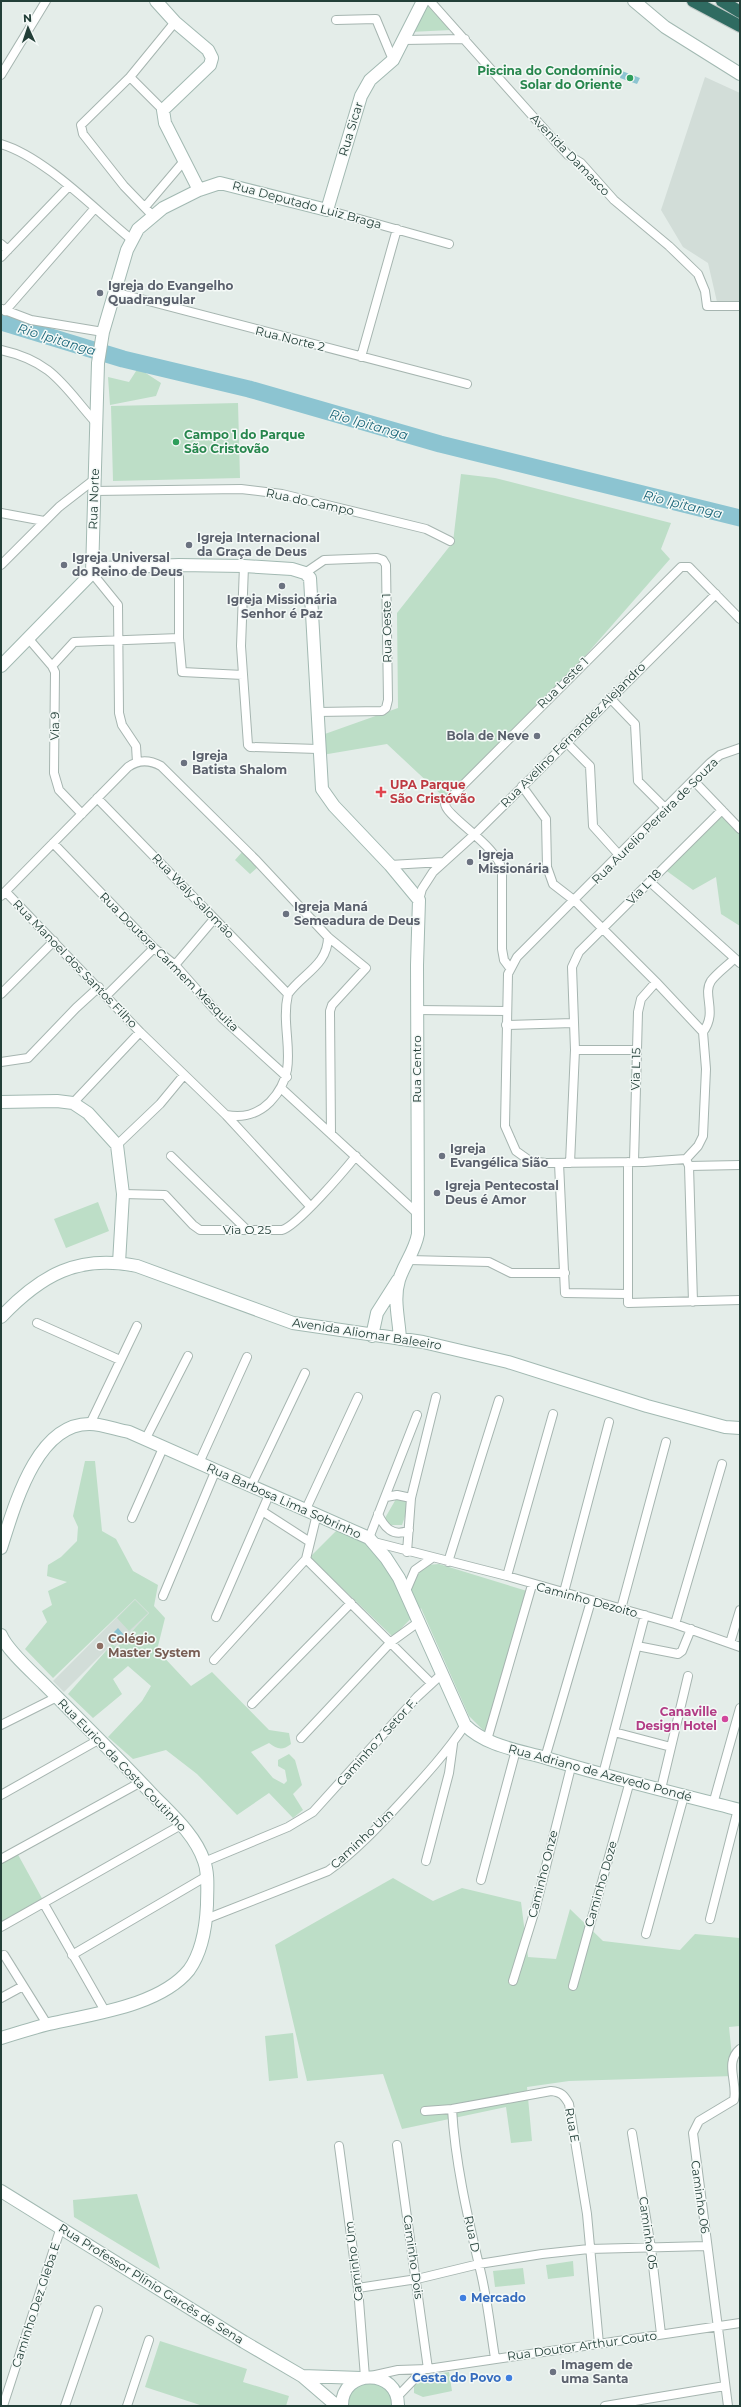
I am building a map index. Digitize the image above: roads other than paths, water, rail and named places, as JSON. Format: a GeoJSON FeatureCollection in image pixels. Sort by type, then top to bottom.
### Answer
{"type":"FeatureCollection","features":[{"type":"Feature","properties":{"kind":"highway"},"geometry":{"type":"LineString","coordinates":[[693,1],[740,26]]}},
{"type":"Feature","properties":{"kind":"highway"},"geometry":{"type":"LineString","coordinates":[[722,1],[740,12]]}},
{"type":"Feature","properties":{"kind":"street"},"geometry":{"type":"LineString","coordinates":[[1,75],[46,1]]}},
{"type":"Feature","properties":{"kind":"street"},"geometry":{"type":"LineString","coordinates":[[156,1],[175,22],[208,50],[212,58],[210,65],[163,110]]}},
{"type":"Feature","properties":{"kind":"street"},"geometry":{"type":"LineString","coordinates":[[393,60],[423,1]]}},
{"type":"Feature","properties":{"kind":"street","name":"Avenida Damasco"},"geometry":{"type":"LineString","coordinates":[[430,1],[568,155],[580,163],[606,193],[698,274],[705,291],[707,306],[740,306]]}},
{"type":"Feature","properties":{"kind":"street"},"geometry":{"type":"LineString","coordinates":[[634,1],[665,28],[740,74]]}},
{"type":"Feature","properties":{"kind":"street"},"geometry":{"type":"LineString","coordinates":[[336,20],[376,19],[393,60]]}},
{"type":"Feature","properties":{"kind":"street"},"geometry":{"type":"LineString","coordinates":[[175,22],[130,77],[81,125],[84,134],[124,186],[149,211],[184,162]]}},
{"type":"Feature","properties":{"kind":"street"},"geometry":{"type":"LineString","coordinates":[[403,40],[465,39]]}},
{"type":"Feature","properties":{"kind":"street","name":"Rua Sicar"},"geometry":{"type":"LineString","coordinates":[[327,210],[361,96],[370,80],[393,60]]}},
{"type":"Feature","properties":{"kind":"street"},"geometry":{"type":"LineString","coordinates":[[130,77],[163,110],[165,123],[198,190]]}},
{"type":"Feature","properties":{"kind":"street"},"geometry":{"type":"LineString","coordinates":[[1,144],[26,156],[69,186],[131,239]]}},
{"type":"Feature","properties":{"kind":"street","name":"Rua Deputado Luiz Braga"},"geometry":{"type":"LineString","coordinates":[[97,424],[98,363],[102,337],[122,260],[131,239],[149,211],[163,208],[198,190],[215,184],[228,183],[449,244]]}},
{"type":"Feature","properties":{"kind":"street"},"geometry":{"type":"LineString","coordinates":[[1,257],[4,247],[69,186]]}},
{"type":"Feature","properties":{"kind":"street"},"geometry":{"type":"LineString","coordinates":[[95,208],[3,310],[31,320],[102,337]]}},
{"type":"Feature","properties":{"kind":"street"},"geometry":{"type":"LineString","coordinates":[[361,357],[397,229]]}},
{"type":"Feature","properties":{"kind":"street","name":"Rua Norte 2"},"geometry":{"type":"LineString","coordinates":[[114,292],[467,384]]}},
{"type":"Feature","properties":{"kind":"street"},"geometry":{"type":"LineString","coordinates":[[1,350],[34,360],[51,371],[97,424]]}},
{"type":"Feature","properties":{"kind":"street","name":"Rua Norte"},"geometry":{"type":"LineString","coordinates":[[92,573],[97,424]]}},
{"type":"Feature","properties":{"kind":"street"},"geometry":{"type":"LineString","coordinates":[[1,565],[44,521],[94,485]]}},
{"type":"Feature","properties":{"kind":"street","name":"Rua do Campo"},"geometry":{"type":"LineString","coordinates":[[94,485],[241,490],[282,494],[426,529],[450,541]]}},
{"type":"Feature","properties":{"kind":"street"},"geometry":{"type":"LineString","coordinates":[[1,513],[44,521]]}},
{"type":"Feature","properties":{"kind":"street","name":"Rua Oeste 1"},"geometry":{"type":"LineString","coordinates":[[305,573],[324,560],[378,558],[384,560],[386,565],[388,700],[386,708],[382,711],[317,712]]}},
{"type":"Feature","properties":{"kind":"street"},"geometry":{"type":"LineString","coordinates":[[179,565],[179,638],[180,666],[182,672],[188,674],[243,675]]}},
{"type":"Feature","properties":{"kind":"street"},"geometry":{"type":"LineString","coordinates":[[1,666],[92,573],[106,567],[179,565],[244,566],[292,569],[305,573],[312,582],[318,749],[321,784],[324,796],[390,865],[419,900]]}},
{"type":"Feature","properties":{"kind":"street"},"geometry":{"type":"LineString","coordinates":[[244,566],[240,646],[247,742],[250,747],[318,749]]}},
{"type":"Feature","properties":{"kind":"street","name":"Rua Leste 1"},"geometry":{"type":"LineString","coordinates":[[475,834],[446,809],[445,803],[530,715],[681,567],[689,567],[716,594]]}},
{"type":"Feature","properties":{"kind":"street"},"geometry":{"type":"LineString","coordinates":[[92,573],[118,605],[117,642],[119,713],[122,725],[136,746],[137,762],[151,762],[161,766],[255,859],[328,937],[366,968],[332,1004],[330,1011],[331,1134]]}},
{"type":"Feature","properties":{"kind":"street"},"geometry":{"type":"LineString","coordinates":[[716,594],[740,619]]}},
{"type":"Feature","properties":{"kind":"street","name":"Rua Avelino Fernandez Alejandro"},"geometry":{"type":"LineString","coordinates":[[442,862],[475,834],[716,594]]}},
{"type":"Feature","properties":{"kind":"street","name":"Via 9"},"geometry":{"type":"LineString","coordinates":[[28,638],[52,666],[56,682],[55,781],[59,790],[82,814]]}},
{"type":"Feature","properties":{"kind":"street"},"geometry":{"type":"LineString","coordinates":[[52,666],[74,642],[117,642],[179,638]]}},
{"type":"Feature","properties":{"kind":"street"},"geometry":{"type":"LineString","coordinates":[[610,698],[635,724],[638,781],[666,809]]}},
{"type":"Feature","properties":{"kind":"street"},"geometry":{"type":"LineString","coordinates":[[566,742],[590,766],[592,820],[595,831],[620,856]]}},
{"type":"Feature","properties":{"kind":"street","name":"Rua Aurelio Pereira de Souza"},"geometry":{"type":"LineString","coordinates":[[510,968],[517,957],[620,856],[693,780],[720,755],[740,748]]}},
{"type":"Feature","properties":{"kind":"street","name":"Rua Manoel dos Santos Filho"},"geometry":{"type":"LineString","coordinates":[[137,762],[97,798],[3,894],[54,941],[107,995],[140,1032],[226,1115],[310,1206]]}},
{"type":"Feature","properties":{"kind":"street"},"geometry":{"type":"LineString","coordinates":[[693,780],[740,829]]}},
{"type":"Feature","properties":{"kind":"street"},"geometry":{"type":"LineString","coordinates":[[522,786],[546,819],[547,867],[553,884],[575,901],[656,982],[703,1032]]}},
{"type":"Feature","properties":{"kind":"street","name":"Rua Waly Salomão"},"geometry":{"type":"LineString","coordinates":[[97,798],[288,994]]}},
{"type":"Feature","properties":{"kind":"street","name":"Via L 18"},"geometry":{"type":"LineString","coordinates":[[574,1023],[572,967],[576,956],[722,810]]}},
{"type":"Feature","properties":{"kind":"street"},"geometry":{"type":"LineString","coordinates":[[475,834],[500,860],[502,865],[502,949],[504,960],[510,968],[506,1010],[505,1126],[508,1137],[516,1151],[530,1161],[559,1163],[688,1162],[740,1166]]}},
{"type":"Feature","properties":{"kind":"street","name":"Rua Doutora Carmem Mesquita"},"geometry":{"type":"LineString","coordinates":[[53,844],[154,948],[175,965],[222,1018],[287,1077]]}},
{"type":"Feature","properties":{"kind":"street"},"geometry":{"type":"LineString","coordinates":[[390,865],[442,862]]}},
{"type":"Feature","properties":{"kind":"street","name":"Rua Centro"},"geometry":{"type":"LineString","coordinates":[[372,1336],[377,1313],[391,1299],[416,1245],[418,1214],[417,1010],[419,900],[426,880],[442,862]]}},
{"type":"Feature","properties":{"kind":"street"},"geometry":{"type":"LineString","coordinates":[[650,882],[737,961],[711,982],[709,992],[710,1017],[703,1032],[706,1069],[703,1136],[688,1162],[693,1302],[740,1300]]}},
{"type":"Feature","properties":{"kind":"street"},"geometry":{"type":"LineString","coordinates":[[175,965],[214,919]]}},
{"type":"Feature","properties":{"kind":"street"},"geometry":{"type":"LineString","coordinates":[[226,1115],[239,1117],[258,1112],[282,1089],[287,1077],[288,994],[322,960],[328,947],[328,937]]}},
{"type":"Feature","properties":{"kind":"street"},"geometry":{"type":"LineString","coordinates":[[1,994],[54,941]]}},
{"type":"Feature","properties":{"kind":"street"},"geometry":{"type":"LineString","coordinates":[[107,995],[154,948]]}},
{"type":"Feature","properties":{"kind":"street","name":"Via L 15"},"geometry":{"type":"LineString","coordinates":[[656,982],[641,999],[638,1006],[631,1162],[628,1303],[693,1302]]}},
{"type":"Feature","properties":{"kind":"street"},"geometry":{"type":"LineString","coordinates":[[1,1062],[28,1058],[76,1008],[99,987]]}},
{"type":"Feature","properties":{"kind":"street"},"geometry":{"type":"LineString","coordinates":[[417,1010],[506,1010]]}},
{"type":"Feature","properties":{"kind":"street"},"geometry":{"type":"LineString","coordinates":[[506,1025],[574,1023],[575,1050],[570,1163]]}},
{"type":"Feature","properties":{"kind":"street"},"geometry":{"type":"LineString","coordinates":[[74,1103],[140,1032]]}},
{"type":"Feature","properties":{"kind":"street"},"geometry":{"type":"LineString","coordinates":[[575,1050],[636,1050]]}},
{"type":"Feature","properties":{"kind":"street"},"geometry":{"type":"LineString","coordinates":[[117,1145],[160,1104],[184,1075]]}},
{"type":"Feature","properties":{"kind":"street"},"geometry":{"type":"LineString","coordinates":[[282,1089],[418,1214]]}},
{"type":"Feature","properties":{"kind":"street"},"geometry":{"type":"LineString","coordinates":[[1,1102],[57,1101],[74,1103],[88,1113],[117,1145],[123,1194],[119,1263]]}},
{"type":"Feature","properties":{"kind":"street"},"geometry":{"type":"LineString","coordinates":[[171,1156],[246,1229]]}},
{"type":"Feature","properties":{"kind":"street","name":"Via O 25"},"geometry":{"type":"LineString","coordinates":[[123,1194],[165,1195],[193,1225],[200,1230],[286,1229],[310,1206],[356,1156]]}},
{"type":"Feature","properties":{"kind":"street"},"geometry":{"type":"LineString","coordinates":[[559,1163],[565,1293],[628,1294]]}},
{"type":"Feature","properties":{"kind":"street"},"geometry":{"type":"LineString","coordinates":[[409,1260],[489,1262],[511,1274],[565,1273]]}},
{"type":"Feature","properties":{"kind":"street","name":"Avenida Aliomar Baleeiro"},"geometry":{"type":"LineString","coordinates":[[1,1317],[28,1291],[61,1270],[83,1264],[119,1263],[137,1266],[293,1323],[400,1339],[508,1362],[647,1406],[725,1427],[740,1434]]}},
{"type":"Feature","properties":{"kind":"street","name":"Rua Centro"},"geometry":{"type":"LineString","coordinates":[[391,1299],[400,1339]]}},
{"type":"Feature","properties":{"kind":"street"},"geometry":{"type":"LineString","coordinates":[[37,1322],[120,1360]]}},
{"type":"Feature","properties":{"kind":"street"},"geometry":{"type":"LineString","coordinates":[[1,1548],[27,1476],[36,1459],[43,1449],[63,1433],[81,1425],[90,1424],[137,1326]]}},
{"type":"Feature","properties":{"kind":"street"},"geometry":{"type":"LineString","coordinates":[[145,1440],[188,1356]]}},
{"type":"Feature","properties":{"kind":"street"},"geometry":{"type":"LineString","coordinates":[[199,1463],[247,1358]]}},
{"type":"Feature","properties":{"kind":"street"},"geometry":{"type":"LineString","coordinates":[[251,1486],[305,1374]]}},
{"type":"Feature","properties":{"kind":"street"},"geometry":{"type":"LineString","coordinates":[[214,1660],[306,1559],[310,1542],[312,1512],[358,1397]]}},
{"type":"Feature","properties":{"kind":"street"},"geometry":{"type":"LineString","coordinates":[[407,1552],[411,1498],[436,1398]]}},
{"type":"Feature","properties":{"kind":"street"},"geometry":{"type":"LineString","coordinates":[[448,1562],[499,1400]]}},
{"type":"Feature","properties":{"kind":"street"},"geometry":{"type":"LineString","coordinates":[[507,1576],[553,1414]]}},
{"type":"Feature","properties":{"kind":"street"},"geometry":{"type":"LineString","coordinates":[[371,1540],[378,1514],[386,1497],[416,1415]]}},
{"type":"Feature","properties":{"kind":"street"},"geometry":{"type":"LineString","coordinates":[[564,1592],[609,1422]]}},
{"type":"Feature","properties":{"kind":"street","name":"Rua Barbosa Lima Sobrinho"},"geometry":{"type":"LineString","coordinates":[[90,1424],[129,1432],[199,1463],[215,1472],[312,1512],[371,1540],[393,1567],[406,1591],[465,1725]]}},
{"type":"Feature","properties":{"kind":"street","name":"Avenida Aliomar Baleeiro"},"geometry":{"type":"LineString","coordinates":[[725,1427],[740,1428]]}},
{"type":"Feature","properties":{"kind":"street"},"geometry":{"type":"LineString","coordinates":[[621,1609],[666,1442]]}},
{"type":"Feature","properties":{"kind":"street"},"geometry":{"type":"LineString","coordinates":[[132,1518],[164,1448]]}},
{"type":"Feature","properties":{"kind":"street"},"geometry":{"type":"LineString","coordinates":[[676,1624],[722,1464]]}},
{"type":"Feature","properties":{"kind":"street"},"geometry":{"type":"LineString","coordinates":[[163,1596],[215,1472]]}},
{"type":"Feature","properties":{"kind":"street"},"geometry":{"type":"LineString","coordinates":[[216,1617],[269,1495]]}},
{"type":"Feature","properties":{"kind":"street"},"geometry":{"type":"LineString","coordinates":[[386,1497],[403,1495],[411,1498]]}},
{"type":"Feature","properties":{"kind":"street"},"geometry":{"type":"LineString","coordinates":[[262,1511],[310,1542]]}},
{"type":"Feature","properties":{"kind":"street"},"geometry":{"type":"LineString","coordinates":[[378,1514],[384,1526],[393,1532],[403,1533],[409,1530]]}},
{"type":"Feature","properties":{"kind":"street","name":"Caminho Dezoito"},"geometry":{"type":"LineString","coordinates":[[371,1540],[407,1552],[507,1576],[532,1585],[564,1592],[591,1601],[645,1615],[691,1629],[740,1647]]}},
{"type":"Feature","properties":{"kind":"street"},"geometry":{"type":"LineString","coordinates":[[406,1591],[415,1570],[432,1558]]}},
{"type":"Feature","properties":{"kind":"street"},"geometry":{"type":"LineString","coordinates":[[306,1559],[431,1683]]}},
{"type":"Feature","properties":{"kind":"street"},"geometry":{"type":"LineString","coordinates":[[487,1740],[532,1585]]}},
{"type":"Feature","properties":{"kind":"street"},"geometry":{"type":"LineString","coordinates":[[545,1758],[591,1601]]}},
{"type":"Feature","properties":{"kind":"street"},"geometry":{"type":"LineString","coordinates":[[252,1704],[351,1603]]}},
{"type":"Feature","properties":{"kind":"street"},"geometry":{"type":"LineString","coordinates":[[730,1643],[740,1610]]}},
{"type":"Feature","properties":{"kind":"street"},"geometry":{"type":"LineString","coordinates":[[603,1774],[645,1615]]}},
{"type":"Feature","properties":{"kind":"street"},"geometry":{"type":"LineString","coordinates":[[301,1738],[391,1642],[420,1621]]}},
{"type":"Feature","properties":{"kind":"street"},"geometry":{"type":"LineString","coordinates":[[637,1646],[678,1654],[682,1651],[691,1629]]}},
{"type":"Feature","properties":{"kind":"street","name":"Rua Eurico da Costa Coutinho"},"geometry":{"type":"LineString","coordinates":[[1,1637],[181,1825],[198,1847],[204,1862],[207,1876],[206,1919],[197,1955],[189,1969],[178,1981],[159,1994],[105,2012],[47,2024],[1,2038]]}},
{"type":"Feature","properties":{"kind":"street","name":"Caminho 7 Setor F."},"geometry":{"type":"LineString","coordinates":[[204,1862],[288,1827],[313,1812],[431,1683],[443,1673]]}},
{"type":"Feature","properties":{"kind":"street"},"geometry":{"type":"LineString","coordinates":[[660,1789],[688,1676]]}},
{"type":"Feature","properties":{"kind":"street"},"geometry":{"type":"LineString","coordinates":[[1,1726],[57,1697]]}},
{"type":"Feature","properties":{"kind":"street"},"geometry":{"type":"LineString","coordinates":[[713,1804],[740,1708]]}},
{"type":"Feature","properties":{"kind":"street","name":"Rua Adriano de Azevedo Pondé"},"geometry":{"type":"LineString","coordinates":[[465,1725],[474,1733],[487,1740],[571,1767],[630,1781],[713,1804],[739,1809]]}},
{"type":"Feature","properties":{"kind":"street","name":"Caminho Um"},"geometry":{"type":"LineString","coordinates":[[206,1919],[328,1871],[382,1822],[453,1744],[465,1725]]}},
{"type":"Feature","properties":{"kind":"street"},"geometry":{"type":"LineString","coordinates":[[614,1732],[671,1747]]}},
{"type":"Feature","properties":{"kind":"street"},"geometry":{"type":"LineString","coordinates":[[1,1795],[100,1739]]}},
{"type":"Feature","properties":{"kind":"street"},"geometry":{"type":"LineString","coordinates":[[426,1861],[449,1773],[453,1744]]}},
{"type":"Feature","properties":{"kind":"street"},"geometry":{"type":"LineString","coordinates":[[481,1880],[516,1750]]}},
{"type":"Feature","properties":{"kind":"street","name":"Caminho Onze"},"geometry":{"type":"LineString","coordinates":[[513,1981],[535,1910],[571,1767]]}},
{"type":"Feature","properties":{"kind":"street","name":"Caminho Doze"},"geometry":{"type":"LineString","coordinates":[[572,1986],[630,1781]]}},
{"type":"Feature","properties":{"kind":"street"},"geometry":{"type":"LineString","coordinates":[[1,1859],[141,1782]]}},
{"type":"Feature","properties":{"kind":"street"},"geometry":{"type":"LineString","coordinates":[[646,1934],[684,1796]]}},
{"type":"Feature","properties":{"kind":"street"},"geometry":{"type":"LineString","coordinates":[[710,1919],[739,1809]]}},
{"type":"Feature","properties":{"kind":"street"},"geometry":{"type":"LineString","coordinates":[[1,1927],[181,1825]]}},
{"type":"Feature","properties":{"kind":"street"},"geometry":{"type":"LineString","coordinates":[[72,1955],[207,1876]]}},
{"type":"Feature","properties":{"kind":"street"},"geometry":{"type":"LineString","coordinates":[[44,1904],[105,2012]]}},
{"type":"Feature","properties":{"kind":"street"},"geometry":{"type":"LineString","coordinates":[[4,1955],[47,2024]]}},
{"type":"Feature","properties":{"kind":"street"},"geometry":{"type":"LineString","coordinates":[[1,1998],[24,1986]]}},
{"type":"Feature","properties":{"kind":"street","name":"Caminho 06"},"geometry":{"type":"LineString","coordinates":[[728,2406],[693,2133],[700,2121],[734,2100],[732,2068],[733,2058],[740,2049]]}},
{"type":"Feature","properties":{"kind":"street","name":"Rua E"},"geometry":{"type":"LineString","coordinates":[[424,2111],[452,2109],[551,2091],[560,2092],[565,2097],[569,2104],[587,2214],[589,2249],[599,2344]]}},
{"type":"Feature","properties":{"kind":"street","name":"Rua D"},"geometry":{"type":"LineString","coordinates":[[452,2109],[454,2135],[471,2234],[479,2264],[495,2358]]}},
{"type":"Feature","properties":{"kind":"street","name":"Caminho 05"},"geometry":{"type":"LineString","coordinates":[[632,2133],[651,2248],[661,2334]]}},
{"type":"Feature","properties":{"kind":"street","name":"Caminho Dois"},"geometry":{"type":"LineString","coordinates":[[396,2145],[417,2279],[426,2369]]}},
{"type":"Feature","properties":{"kind":"street","name":"Caminho Um"},"geometry":{"type":"LineString","coordinates":[[339,2146],[358,2288],[366,2377]]}},
{"type":"Feature","properties":{"kind":"street","name":"Rua Professor Plínio Garcês de Sena"},"geometry":{"type":"LineString","coordinates":[[1,2191],[244,2342],[302,2376],[337,2406]]}},
{"type":"Feature","properties":{"kind":"street","name":"Caminho Dez Gleba E"},"geometry":{"type":"LineString","coordinates":[[3,2406],[61,2227]]}},
{"type":"Feature","properties":{"kind":"street"},"geometry":{"type":"LineString","coordinates":[[358,2288],[417,2279],[460,2270],[479,2264],[542,2254],[589,2249],[707,2246]]}},
{"type":"Feature","properties":{"kind":"street"},"geometry":{"type":"LineString","coordinates":[[65,2406],[98,2310]]}},
{"type":"Feature","properties":{"kind":"street","name":"Rua Doutor Arthur Couto"},"geometry":{"type":"LineString","coordinates":[[366,2377],[398,2370],[426,2369],[740,2323]]}},
{"type":"Feature","properties":{"kind":"street"},"geometry":{"type":"LineString","coordinates":[[127,2406],[149,2340]]}},
{"type":"Feature","properties":{"kind":"street"},"geometry":{"type":"LineString","coordinates":[[342,2406],[345,2390],[366,2377],[387,2382],[398,2402],[426,2369]]}},
{"type":"Feature","properties":{"kind":"street","name":"Rua Professor Plínio Garcês de Sena"},"geometry":{"type":"LineString","coordinates":[[302,2376],[366,2377]]}},
{"type":"Feature","properties":{"kind":"street"},"geometry":{"type":"LineString","coordinates":[[605,2406],[725,2386]]}},
{"type":"Feature","properties":{"kind":"water","name":"Piscina do Condomínio Solar do Oriente"},"geometry":{"type":"Polygon","coordinates":[[[622,71],[640,78],[637,84],[620,78],[622,71]]]}},
{"type":"Feature","properties":{"kind":"water"},"geometry":{"type":"Polygon","coordinates":[[[118,1628],[124,1635],[115,1643],[109,1637],[118,1628]]]}},
{"type":"Feature","properties":{"kind":"waterway","name":"Rio Ipitanga"},"geometry":{"type":"LineString","coordinates":[[1,322],[123,359],[249,389],[440,444],[740,518]]}},
{"type":"Feature","properties":{"kind":"place","name":"Piscina do Condomínio Solar do Oriente"},"geometry":{"type":"Point","coordinates":[630,78]}},
{"type":"Feature","properties":{"kind":"place","name":"Igreja do Evangelho Quadrangular"},"geometry":{"type":"Point","coordinates":[100,293]}},
{"type":"Feature","properties":{"kind":"place","name":"Campo 1 do Parque São Cristovão"},"geometry":{"type":"Point","coordinates":[176,442]}},
{"type":"Feature","properties":{"kind":"place","name":"Igreja Internacional da Graça de Deus"},"geometry":{"type":"Point","coordinates":[189,545]}},
{"type":"Feature","properties":{"kind":"place","name":"Igreja Universal do Reino de Deus"},"geometry":{"type":"Point","coordinates":[64,565]}},
{"type":"Feature","properties":{"kind":"place","name":"Igreja Missionária Senhor é Paz"},"geometry":{"type":"Point","coordinates":[282,586]}},
{"type":"Feature","properties":{"kind":"place","name":"Bola de Neve"},"geometry":{"type":"Point","coordinates":[537,736]}},
{"type":"Feature","properties":{"kind":"place","name":"Igreja Batista Shalom"},"geometry":{"type":"Point","coordinates":[184,763]}},
{"type":"Feature","properties":{"kind":"place","name":"UPA Parque São Cristóvão"},"geometry":{"type":"Point","coordinates":[381,792]}},
{"type":"Feature","properties":{"kind":"place","name":"Igreja Missionária"},"geometry":{"type":"Point","coordinates":[470,862]}},
{"type":"Feature","properties":{"kind":"place","name":"Igreja Maná Semeadura de Deus"},"geometry":{"type":"Point","coordinates":[286,914]}},
{"type":"Feature","properties":{"kind":"place","name":"Igreja Evangélica Sião"},"geometry":{"type":"Point","coordinates":[442,1156]}},
{"type":"Feature","properties":{"kind":"place","name":"Igreja Pentecostal Deus é Amor"},"geometry":{"type":"Point","coordinates":[437,1193]}},
{"type":"Feature","properties":{"kind":"place","name":"Colégio Master System"},"geometry":{"type":"Point","coordinates":[100,1646]}},
{"type":"Feature","properties":{"kind":"place","name":"Canaville Design Hotel"},"geometry":{"type":"Point","coordinates":[725,1719]}},
{"type":"Feature","properties":{"kind":"place","name":"Mercado"},"geometry":{"type":"Point","coordinates":[463,2298]}},
{"type":"Feature","properties":{"kind":"place","name":"Imagem de uma Santa"},"geometry":{"type":"Point","coordinates":[553,2372]}},
{"type":"Feature","properties":{"kind":"place","name":"Cesta do Povo"},"geometry":{"type":"Point","coordinates":[509,2378]}}]}
